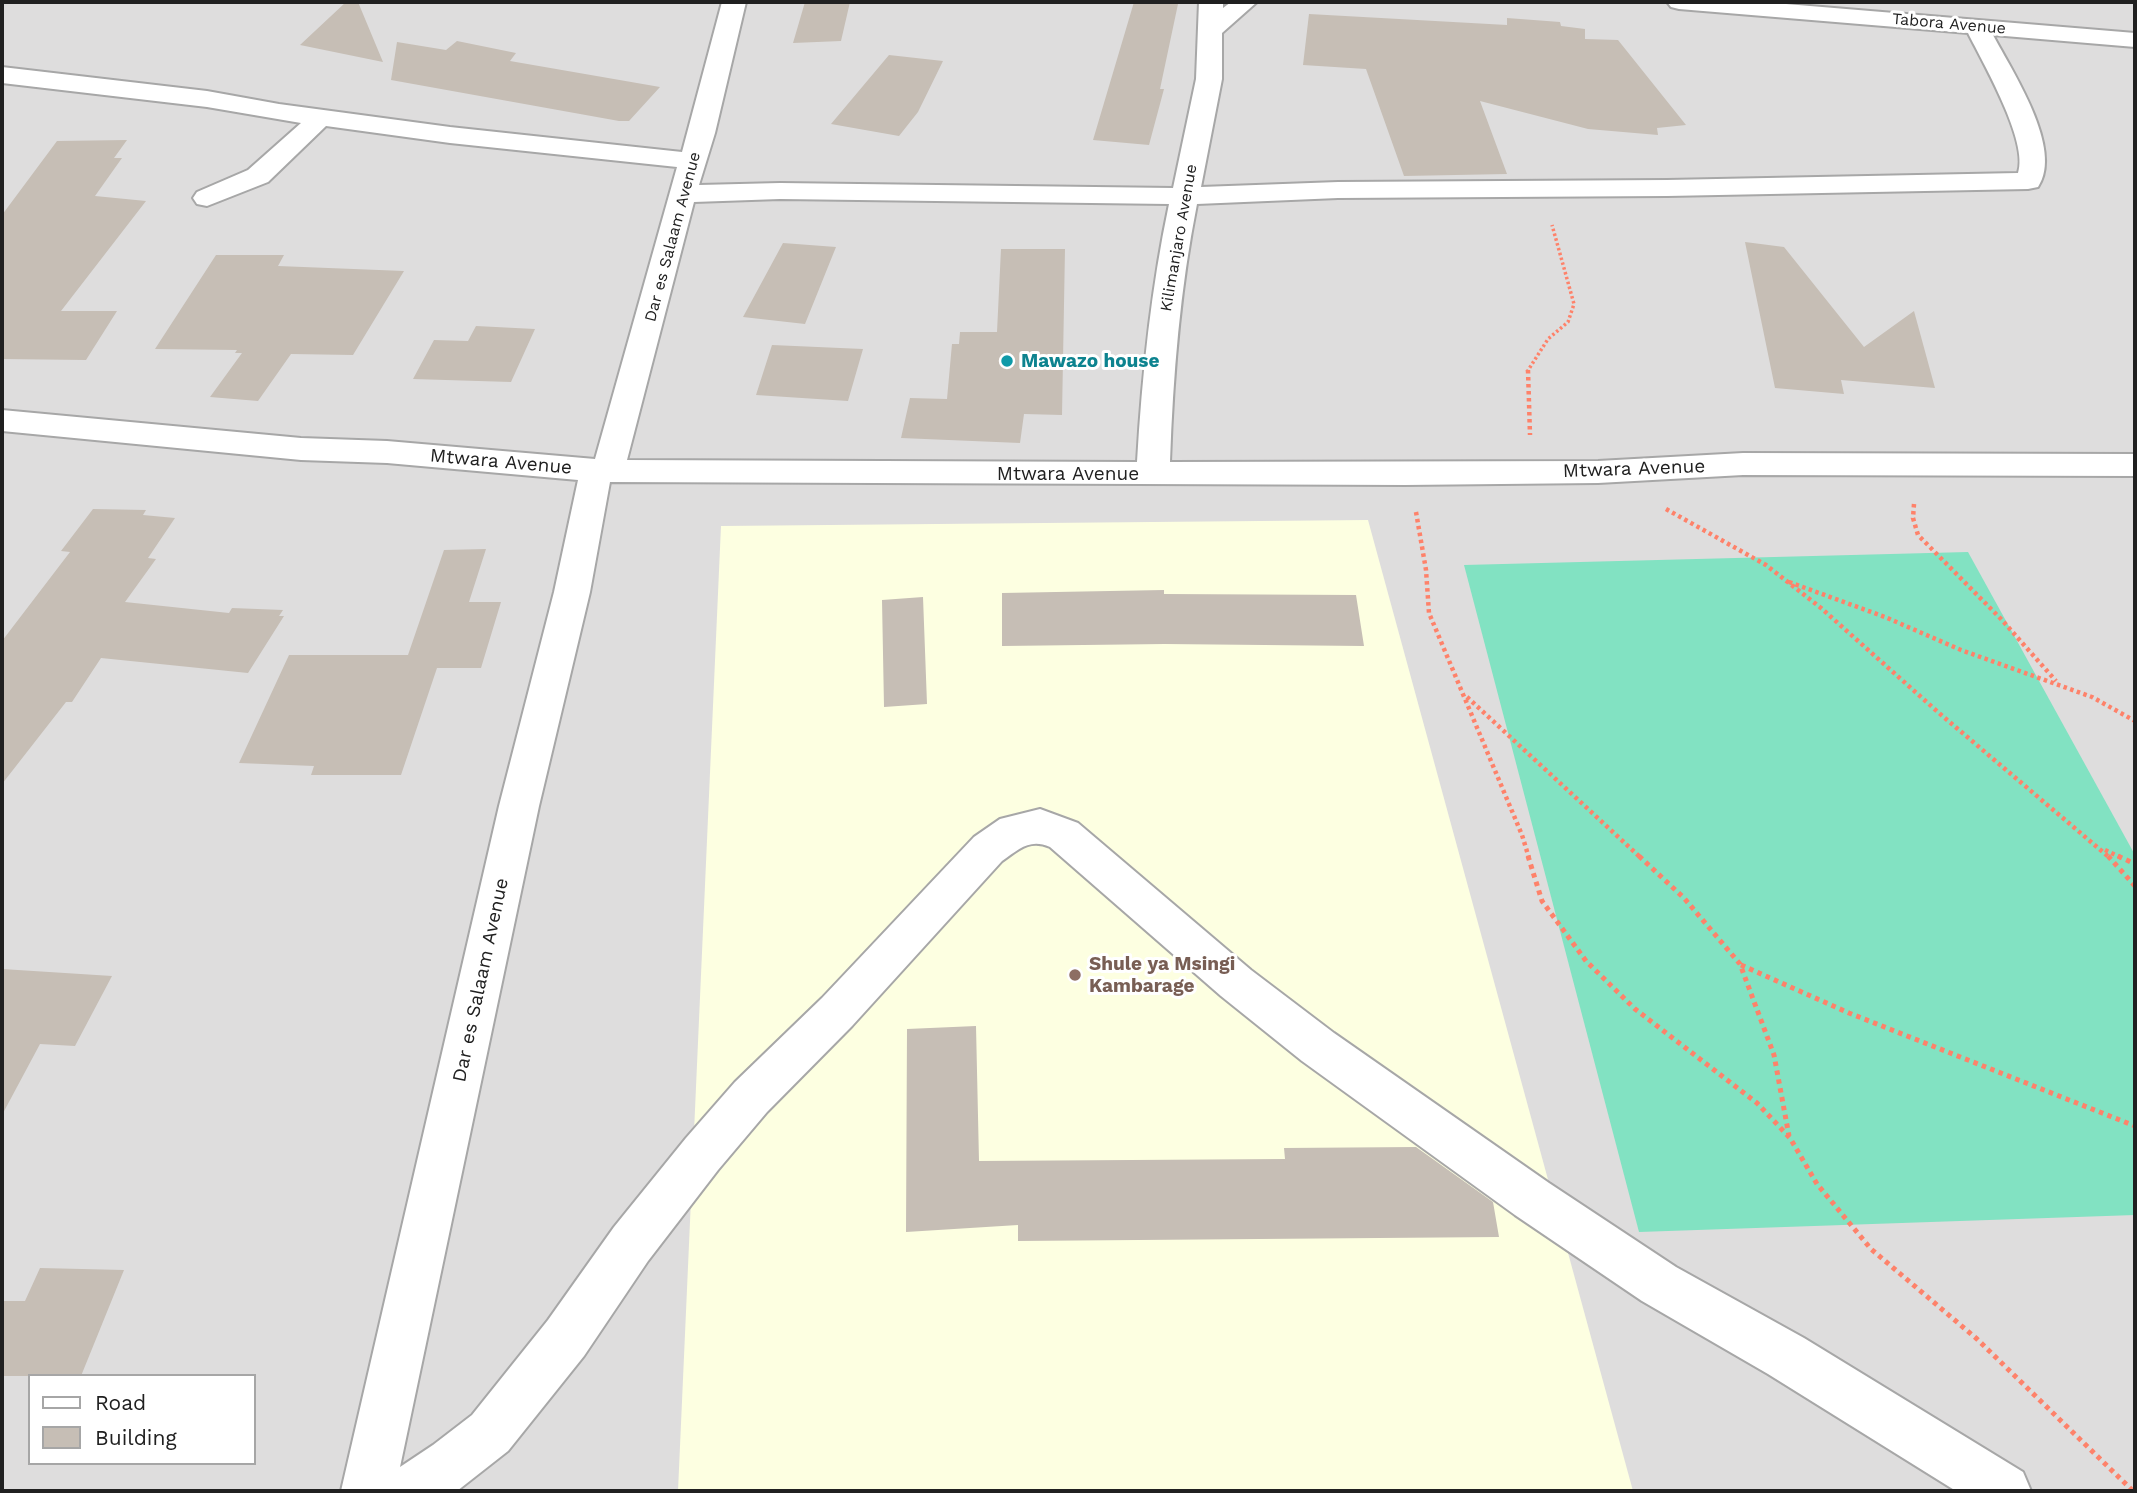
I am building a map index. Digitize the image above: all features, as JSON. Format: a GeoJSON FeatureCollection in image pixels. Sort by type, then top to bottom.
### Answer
{"type":"FeatureCollection","features":[{"type":"Feature","properties":{"kind":"street","name":"Dar es Salaam Avenue"},"geometry":{"type":"LineString","coordinates":[[368,1491],[519,806],[602,470],[693,161],[734,2]]}},
{"type":"Feature","properties":{"kind":"street","name":"Kilimanjaro Avenue"},"geometry":{"type":"LineString","coordinates":[[1153,474],[1159,360],[1171,264],[1209,79],[1211,2]]}},
{"type":"Feature","properties":{"kind":"street"},"geometry":{"type":"LineString","coordinates":[[1210,31],[1245,2]]}},
{"type":"Feature","properties":{"kind":"street","name":"Tabora Avenue"},"geometry":{"type":"LineString","coordinates":[[1679,2],[2135,40]]}},
{"type":"Feature","properties":{"kind":"street"},"geometry":{"type":"LineString","coordinates":[[682,194],[780,191],[1186,196],[1338,190],[2028,181],[2033,176],[2034,165],[2021,114],[1976,26]]}},
{"type":"Feature","properties":{"kind":"street"},"geometry":{"type":"LineString","coordinates":[[2,75],[207,99],[450,135],[693,161]]}},
{"type":"Feature","properties":{"kind":"street"},"geometry":{"type":"LineString","coordinates":[[207,198],[258,176],[313,126],[319,117]]}},
{"type":"Feature","properties":{"kind":"street","name":"Mtwara Avenue"},"geometry":{"type":"LineString","coordinates":[[2,421],[288,448],[387,452],[602,470],[1405,474],[1598,472],[1743,464],[2135,465]]}},
{"type":"Feature","properties":{"kind":"street"},"geometry":{"type":"LineString","coordinates":[[410,1491],[452,1464],[490,1433],[566,1338],[631,1244],[751,1097],[837,1012],[988,849],[1014,831],[1040,825],[1064,835],[1091,855],[1236,984],[1318,1047],[1532,1199],[1659,1284],[1786,1356],[2004,1491]]}},
{"type":"Feature","properties":{"kind":"path"},"geometry":{"type":"LineString","coordinates":[[1531,472],[1527,372],[1548,339],[1568,322],[1574,303],[1552,226],[1556,213],[1604,188]]}},
{"type":"Feature","properties":{"kind":"path"},"geometry":{"type":"LineString","coordinates":[[1923,466],[1913,518],[1918,535],[2001,619],[2057,683]]}},
{"type":"Feature","properties":{"kind":"path"},"geometry":{"type":"LineString","coordinates":[[1598,472],[1766,565],[1821,608],[1939,713],[2101,848],[2135,886]]}},
{"type":"Feature","properties":{"kind":"path"},"geometry":{"type":"LineString","coordinates":[[1405,474],[1419,522],[1429,613],[1522,835],[1542,901],[1586,961],[1635,1009],[1757,1103],[1790,1138],[1817,1185],[1871,1249],[1977,1339],[2133,1491]]}},
{"type":"Feature","properties":{"kind":"path"},"geometry":{"type":"LineString","coordinates":[[1785,580],[1885,617],[1961,650],[2092,697],[2135,721]]}},
{"type":"Feature","properties":{"kind":"path"},"geometry":{"type":"LineString","coordinates":[[1466,697],[1542,764],[1684,898],[1740,964],[1774,1055],[1790,1138]]}},
{"type":"Feature","properties":{"kind":"path"},"geometry":{"type":"LineString","coordinates":[[2101,848],[2135,864]]}},
{"type":"Feature","properties":{"kind":"path"},"geometry":{"type":"LineString","coordinates":[[1740,964],[1849,1013],[2135,1125]]}},
{"type":"Feature","properties":{"kind":"shaded area"},"geometry":{"type":"Polygon","coordinates":[[[2,2],[2135,2],[2135,1491],[2,1491],[2,2]]]}},
{"type":"Feature","properties":{"kind":"shaded area"},"geometry":{"type":"Polygon","coordinates":[[[1368,520],[1633,1491],[678,1491],[721,526],[1368,520]]]}},
{"type":"Feature","properties":{"kind":"green space"},"geometry":{"type":"Polygon","coordinates":[[[1968,552],[2135,855],[2135,1215],[1639,1232],[1464,565],[1968,552]]]}},
{"type":"Feature","properties":{"kind":"building"},"geometry":{"type":"Polygon","coordinates":[[[346,2],[358,2],[383,62],[300,45],[346,2]]]}},
{"type":"Feature","properties":{"kind":"building"},"geometry":{"type":"Polygon","coordinates":[[[805,2],[850,2],[841,41],[793,43],[805,2]]]}},
{"type":"Feature","properties":{"kind":"building"},"geometry":{"type":"Polygon","coordinates":[[[1134,2],[1178,4],[1160,89],[1164,89],[1149,145],[1093,140],[1134,2]]]}},
{"type":"Feature","properties":{"kind":"building"},"geometry":{"type":"Polygon","coordinates":[[[1309,14],[1507,25],[1507,18],[1560,22],[1561,26],[1585,29],[1585,39],[1618,40],[1686,125],[1657,128],[1658,135],[1588,129],[1480,101],[1507,174],[1404,176],[1366,69],[1303,65],[1309,14]]]}},
{"type":"Feature","properties":{"kind":"building"},"geometry":{"type":"Polygon","coordinates":[[[457,41],[516,53],[510,61],[660,87],[629,121],[619,121],[391,80],[397,42],[446,50],[457,41]]]}},
{"type":"Feature","properties":{"kind":"building"},"geometry":{"type":"Polygon","coordinates":[[[889,55],[943,61],[918,112],[899,136],[831,124],[889,55]]]}},
{"type":"Feature","properties":{"kind":"building"},"geometry":{"type":"Polygon","coordinates":[[[127,140],[114,158],[122,158],[95,196],[146,201],[61,311],[117,311],[86,360],[2,359],[2,215],[57,141],[127,140]]]}},
{"type":"Feature","properties":{"kind":"building"},"geometry":{"type":"Polygon","coordinates":[[[1745,242],[1784,247],[1864,347],[1914,311],[1935,388],[1841,380],[1844,394],[1775,388],[1745,242]]]}},
{"type":"Feature","properties":{"kind":"building"},"geometry":{"type":"Polygon","coordinates":[[[783,243],[836,247],[805,324],[743,317],[783,243]]]}},
{"type":"Feature","properties":{"kind":"building"},"geometry":{"type":"Polygon","coordinates":[[[1001,249],[1065,249],[1062,415],[1024,414],[1020,443],[901,438],[910,398],[947,399],[952,344],[959,344],[960,332],[997,332],[1001,249]]]}},
{"type":"Feature","properties":{"kind":"building"},"geometry":{"type":"Polygon","coordinates":[[[216,255],[284,255],[278,266],[404,271],[353,355],[291,354],[258,401],[210,397],[242,353],[235,353],[237,350],[155,349],[216,255]]]}},
{"type":"Feature","properties":{"kind":"building"},"geometry":{"type":"Polygon","coordinates":[[[476,326],[535,329],[511,382],[413,379],[434,340],[468,341],[476,326]]]}},
{"type":"Feature","properties":{"kind":"building"},"geometry":{"type":"Polygon","coordinates":[[[772,345],[863,349],[848,401],[756,395],[772,345]]]}},
{"type":"Feature","properties":{"kind":"building"},"geometry":{"type":"Polygon","coordinates":[[[93,509],[146,510],[143,515],[175,518],[148,558],[156,559],[125,602],[229,613],[232,608],[283,610],[279,616],[284,616],[248,673],[101,658],[72,702],[66,702],[2,784],[2,641],[70,552],[61,551],[93,509]]]}},
{"type":"Feature","properties":{"kind":"building"},"geometry":{"type":"Polygon","coordinates":[[[486,549],[469,602],[501,602],[481,668],[437,668],[401,775],[311,775],[314,766],[239,763],[289,655],[408,655],[444,550],[486,549]]]}},
{"type":"Feature","properties":{"kind":"building"},"geometry":{"type":"Polygon","coordinates":[[[1164,590],[1164,594],[1356,595],[1364,646],[1002,646],[1002,593],[1164,590]]]}},
{"type":"Feature","properties":{"kind":"building"},"geometry":{"type":"Polygon","coordinates":[[[923,597],[927,704],[884,707],[882,600],[923,597]]]}},
{"type":"Feature","properties":{"kind":"building"},"geometry":{"type":"Polygon","coordinates":[[[2,969],[112,976],[75,1046],[40,1044],[2,1115],[2,969]]]}},
{"type":"Feature","properties":{"kind":"building"},"geometry":{"type":"Polygon","coordinates":[[[976,1026],[979,1161],[1285,1159],[1284,1148],[1416,1147],[1493,1202],[1499,1237],[1018,1241],[1018,1225],[906,1232],[907,1029],[976,1026]]]}},
{"type":"Feature","properties":{"kind":"building"},"geometry":{"type":"Polygon","coordinates":[[[40,1268],[124,1270],[82,1374],[2,1376],[2,1301],[25,1301],[40,1268]]]}},
{"type":"Feature","properties":{"kind":"place","name":"Mawazo house"},"geometry":{"type":"Point","coordinates":[1007,361]}},
{"type":"Feature","properties":{"kind":"place","name":"Shule ya Msingi Kambarage"},"geometry":{"type":"Point","coordinates":[1075,975]}}]}
